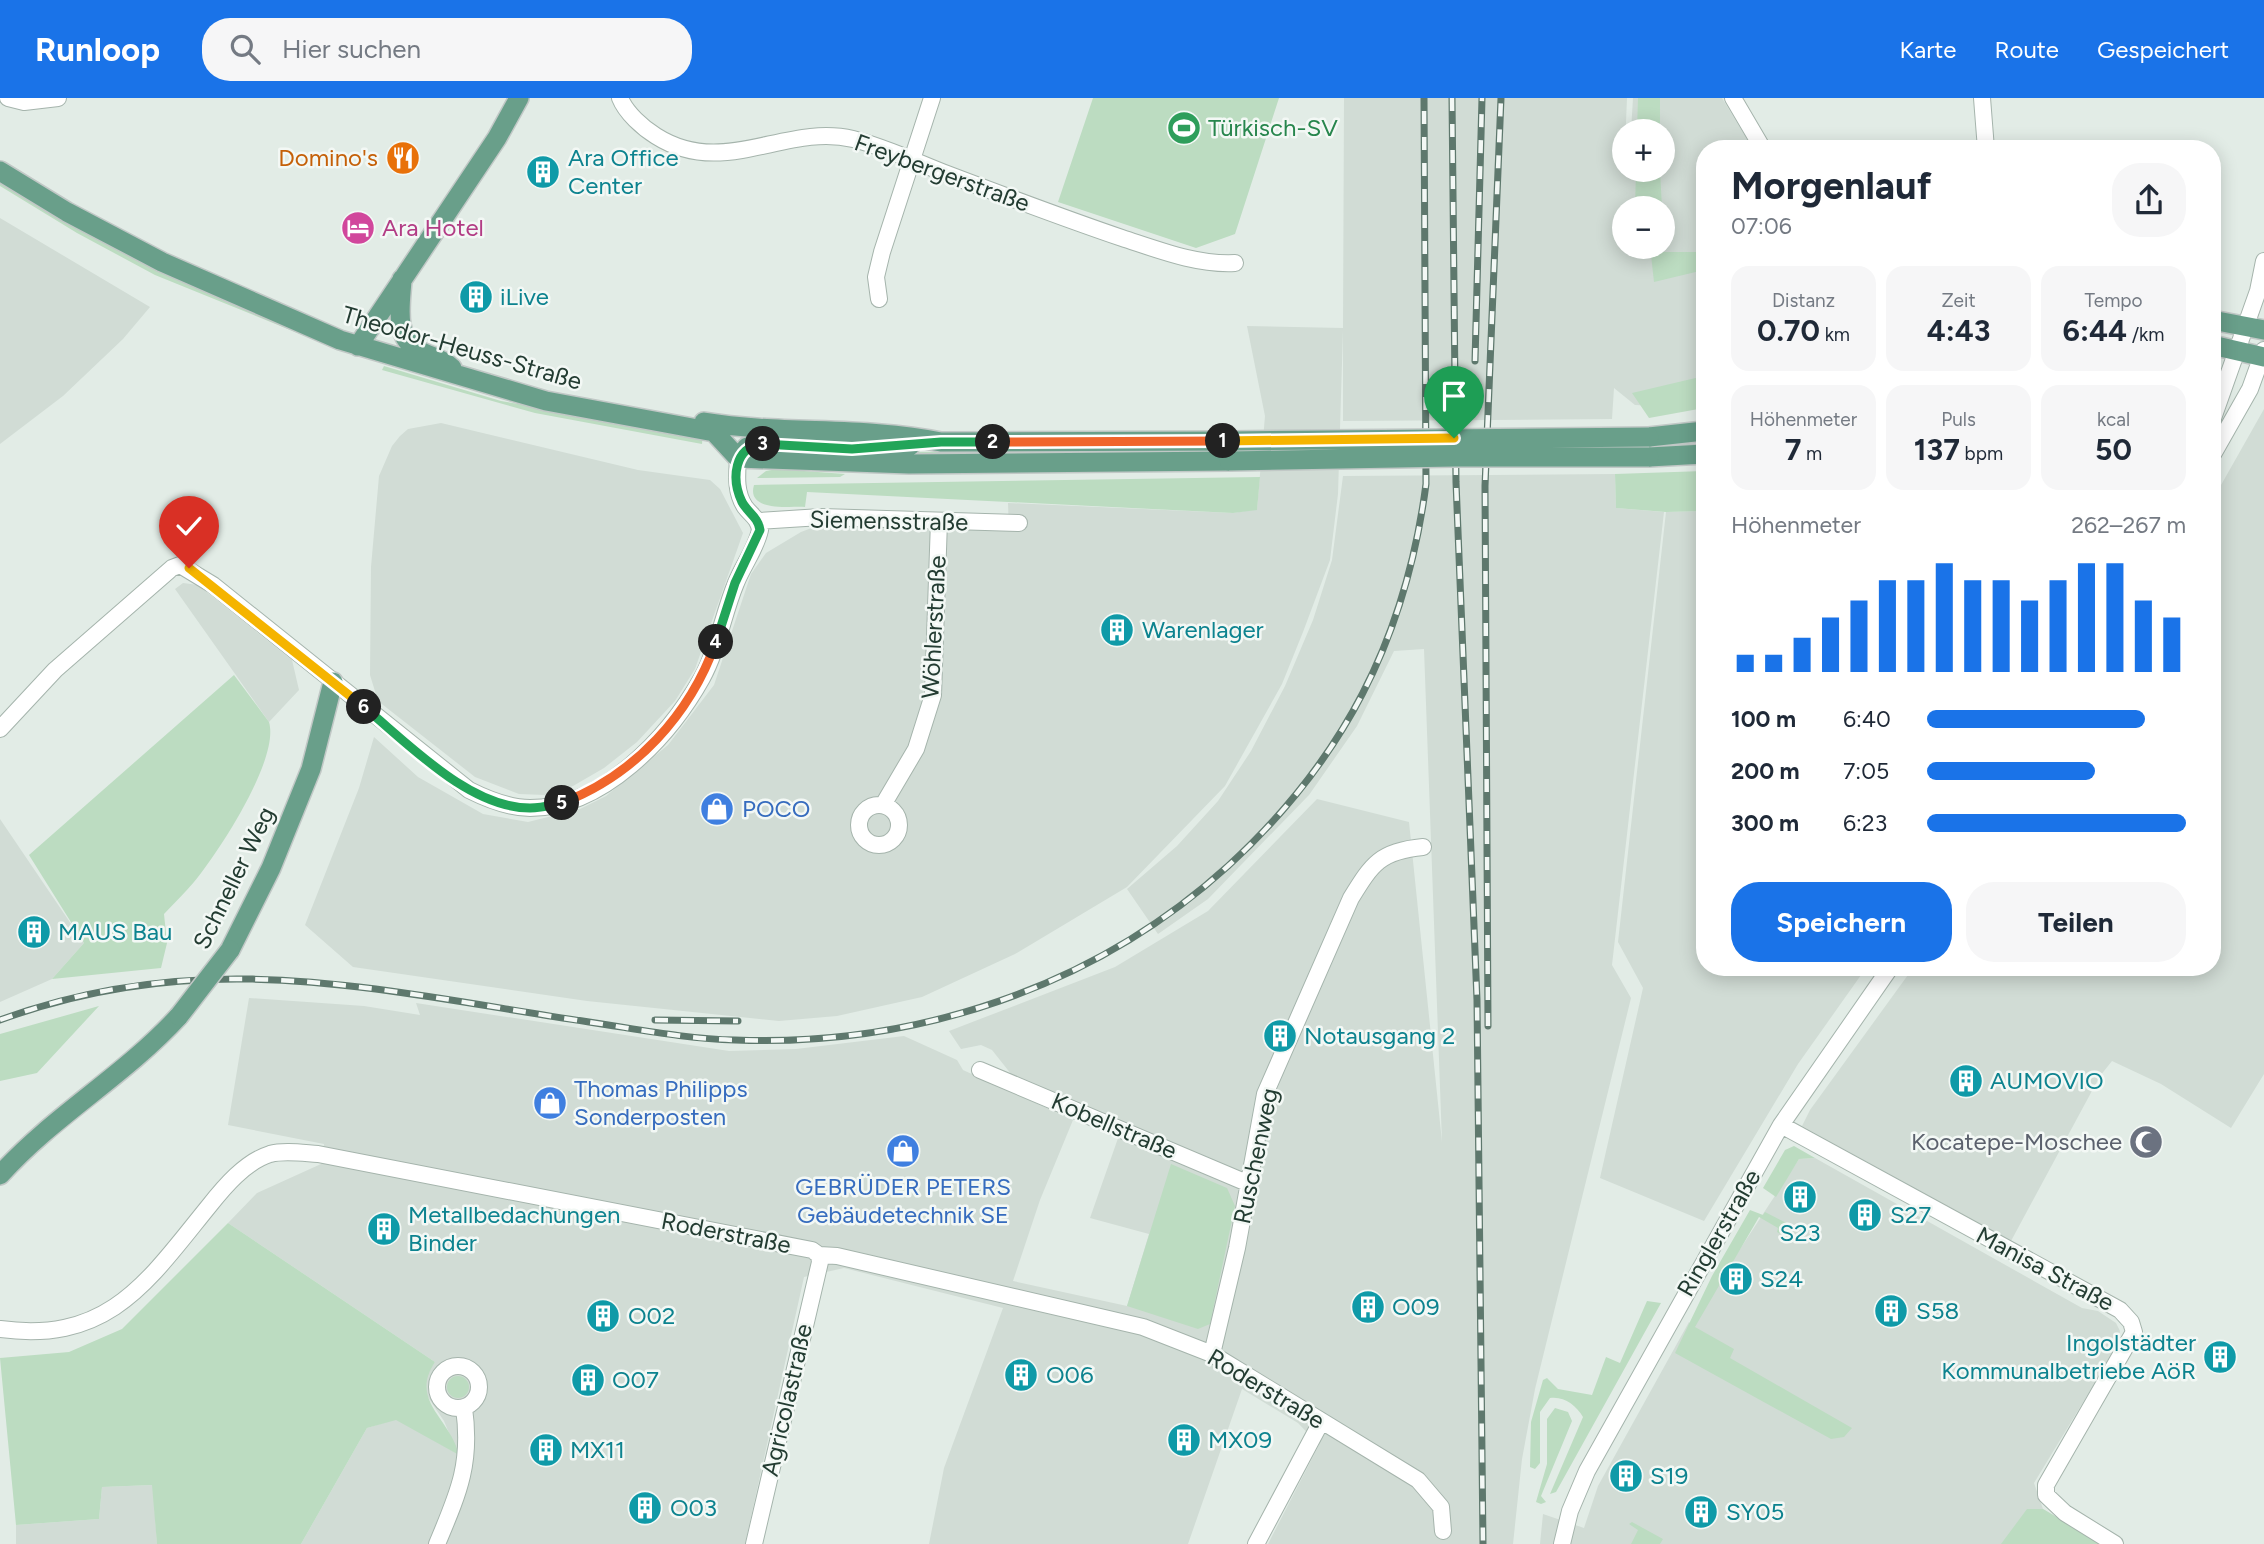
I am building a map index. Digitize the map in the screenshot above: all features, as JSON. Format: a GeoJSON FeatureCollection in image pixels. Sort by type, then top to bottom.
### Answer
{"type":"FeatureCollection","features":[{"type":"Feature","properties":{"kind":"main road"},"geometry":{"type":"LineString","coordinates":[[360,343],[497,138],[519,98]]}},
{"type":"Feature","properties":{"kind":"main road","name":"Theodor-Heuss-Straße"},"geometry":{"type":"LineString","coordinates":[[0,160],[118,230],[190,267],[360,343],[547,393],[709,423],[772,430],[914,436],[941,442],[1649,436],[1696,432]]}},
{"type":"Feature","properties":{"kind":"main road","name":"Theodor-Heuss-Straße"},"geometry":{"type":"LineString","coordinates":[[0,171],[78,218],[196,279],[360,343],[546,401],[715,432],[738,458]]}},
{"type":"Feature","properties":{"kind":"main road"},"geometry":{"type":"LineString","coordinates":[[402,278],[400,321],[408,343],[453,369]]}},
{"type":"Feature","properties":{"kind":"main road"},"geometry":{"type":"LineString","coordinates":[[2221,322],[2255,328]]}},
{"type":"Feature","properties":{"kind":"main road"},"geometry":{"type":"LineString","coordinates":[[2221,347],[2263,355]]}},
{"type":"Feature","properties":{"kind":"main road"},"geometry":{"type":"LineString","coordinates":[[738,458],[747,447],[761,444],[852,449],[941,442]]}},
{"type":"Feature","properties":{"kind":"main road"},"geometry":{"type":"LineString","coordinates":[[738,458],[909,464],[1696,454]]}},
{"type":"Feature","properties":{"kind":"main road","name":"Schneller Weg"},"geometry":{"type":"LineString","coordinates":[[0,1175],[37,1138],[147,1051],[179,1016],[230,950],[271,868],[311,769],[333,682]]}},
{"type":"Feature","properties":{"kind":"street"},"geometry":{"type":"LineString","coordinates":[[8,98],[24,102],[58,98]]}},
{"type":"Feature","properties":{"kind":"street","name":"Freybergerstraße"},"geometry":{"type":"LineString","coordinates":[[620,98],[647,130],[669,145],[695,153],[732,153],[802,139],[840,136],[875,145],[1049,213],[1154,248],[1213,264],[1236,263]]}},
{"type":"Feature","properties":{"kind":"street"},"geometry":{"type":"LineString","coordinates":[[879,299],[876,277],[932,98]]}},
{"type":"Feature","properties":{"kind":"street"},"geometry":{"type":"LineString","coordinates":[[1733,98],[1758,140]]}},
{"type":"Feature","properties":{"kind":"street"},"geometry":{"type":"LineString","coordinates":[[1982,98],[1985,140]]}},
{"type":"Feature","properties":{"kind":"street"},"geometry":{"type":"LineString","coordinates":[[2221,395],[2237,350],[2255,328],[2253,304],[2264,261]]}},
{"type":"Feature","properties":{"kind":"street"},"geometry":{"type":"LineString","coordinates":[[2221,440],[2250,389],[2263,355]]}},
{"type":"Feature","properties":{"kind":"street"},"geometry":{"type":"LineString","coordinates":[[0,729],[75,651],[172,568],[180,565],[206,579],[469,790],[515,806],[529,808],[563,803],[600,786],[637,759],[687,701],[703,677],[735,583],[758,538],[759,521],[745,506],[739,493],[736,480],[738,458]]}},
{"type":"Feature","properties":{"kind":"street","name":"Siemensstraße"},"geometry":{"type":"LineString","coordinates":[[759,521],[821,517],[1019,523]]}},
{"type":"Feature","properties":{"kind":"street","name":"Wöhlerstraße"},"geometry":{"type":"LineString","coordinates":[[883,805],[916,749],[933,695],[939,521]]}},
{"type":"Feature","properties":{"kind":"street","name":"Ruschenweg"},"geometry":{"type":"LineString","coordinates":[[1212,1354],[1237,1248],[1265,1094],[1351,898],[1368,871],[1384,855],[1423,848]]}},
{"type":"Feature","properties":{"kind":"street","name":"Ringlerstraße"},"geometry":{"type":"LineString","coordinates":[[1562,1544],[1570,1511],[1617,1413],[1780,1125],[1884,976]]}},
{"type":"Feature","properties":{"kind":"street","name":"Kobellstraße"},"geometry":{"type":"LineString","coordinates":[[980,1070],[1248,1183]]}},
{"type":"Feature","properties":{"kind":"street","name":"Manisa Straße"},"geometry":{"type":"LineString","coordinates":[[1780,1125],[2120,1310],[2132,1322],[2134,1332],[2046,1485],[2046,1495],[2054,1505],[2115,1544]]}},
{"type":"Feature","properties":{"kind":"street","name":"Roderstraße"},"geometry":{"type":"LineString","coordinates":[[0,1329],[42,1331],[91,1321],[112,1311],[152,1277],[233,1180],[270,1154],[318,1154],[812,1250],[819,1255],[849,1258],[1143,1327],[1212,1354],[1418,1480],[1441,1507],[1443,1531]]}},
{"type":"Feature","properties":{"kind":"street","name":"Agricolastraße"},"geometry":{"type":"LineString","coordinates":[[754,1544],[820,1262],[819,1255]]}},
{"type":"Feature","properties":{"kind":"street"},"geometry":{"type":"LineString","coordinates":[[437,1544],[464,1479],[468,1456],[464,1408]]}},
{"type":"Feature","properties":{"kind":"street"},"geometry":{"type":"LineString","coordinates":[[1256,1544],[1321,1422]]}},
{"type":"Feature","properties":{"kind":"shaded area"},"geometry":{"type":"Polygon","coordinates":[[[1344,98],[1627,98],[1626,119],[1612,119],[1612,182],[1675,182],[1675,119],[1632,119],[1633,98],[1722,98],[1748,140],[1696,140],[1696,408],[1635,405],[1614,388],[1612,419],[1343,421],[1343,330],[1338,494],[1330,560],[1282,684],[1225,786],[1127,887],[1015,954],[922,997],[837,1016],[779,1021],[587,1001],[353,967],[305,925],[359,788],[374,737],[418,777],[483,814],[528,822],[580,809],[606,796],[668,745],[714,685],[751,574],[766,553],[801,532],[822,524],[1009,531],[1008,503],[1233,513],[1257,509],[1265,416],[1247,326],[1343,328],[1344,98]]]}},
{"type":"Feature","properties":{"kind":"shaded area"},"geometry":{"type":"Polygon","coordinates":[[[0,218],[150,307],[123,339],[63,396],[0,444],[0,218]]]}},
{"type":"Feature","properties":{"kind":"shaded area","name":"AUMOVIO"},"geometry":{"type":"Polygon","coordinates":[[[2264,409],[2264,1074],[2231,1128],[2161,1084],[2112,1061],[2100,1076],[2011,1241],[1802,1126],[1810,1110],[1907,976],[2221,976],[2221,485],[2264,409]]]}},
{"type":"Feature","properties":{"kind":"shaded area"},"geometry":{"type":"Polygon","coordinates":[[[441,423],[638,470],[710,480],[720,489],[743,533],[695,669],[675,701],[637,742],[604,768],[573,786],[545,795],[519,794],[475,777],[378,701],[370,675],[371,567],[379,476],[392,446],[408,429],[441,423]]]}},
{"type":"Feature","properties":{"kind":"shaded area"},"geometry":{"type":"Polygon","coordinates":[[[1615,474],[1616,508],[1664,512],[1612,965],[1631,998],[1535,1389],[1522,1459],[1513,1544],[1268,1544],[1319,1445],[1298,1423],[1242,1389],[1188,1544],[929,1544],[944,1468],[1003,1308],[844,1268],[804,1277],[745,1544],[301,1544],[367,1428],[396,1419],[458,1454],[444,1421],[425,1393],[425,1376],[435,1362],[228,1223],[257,1193],[321,1164],[324,1144],[228,1125],[249,998],[364,1006],[420,1015],[416,1003],[729,1051],[796,1049],[904,1036],[957,1060],[963,1070],[1073,1120],[1040,1200],[1013,1281],[1127,1306],[1149,1234],[1090,1218],[1123,1124],[1015,1079],[992,1050],[981,1045],[961,1049],[949,1031],[1115,967],[1208,911],[1317,799],[1409,822],[1442,1142],[1424,649],[1394,651],[1357,726],[1309,795],[1208,899],[1158,934],[1127,889],[1177,846],[1218,801],[1251,751],[1285,686],[1313,620],[1332,560],[1343,476],[1615,474]]]}},
{"type":"Feature","properties":{"kind":"shaded area"},"geometry":{"type":"Polygon","coordinates":[[[1696,511],[1696,976],[1860,976],[1798,1064],[1704,1221],[1600,1178],[1643,988],[1618,942],[1666,512],[1696,511]]]}},
{"type":"Feature","properties":{"kind":"shaded area"},"geometry":{"type":"Polygon","coordinates":[[[183,583],[198,585],[292,660],[299,690],[269,722],[175,589],[183,583]]]}},
{"type":"Feature","properties":{"kind":"shaded area"},"geometry":{"type":"Polygon","coordinates":[[[0,819],[84,943],[52,979],[0,1002],[0,819]]]}},
{"type":"Feature","properties":{"kind":"shaded area"},"geometry":{"type":"Polygon","coordinates":[[[1815,1158],[2082,1308],[2098,1311],[2116,1323],[2120,1331],[2116,1348],[2034,1483],[2043,1509],[2102,1544],[1540,1544],[1543,1514],[1584,1528],[1598,1486],[1689,1322],[1691,1324],[1799,1159],[1815,1158]]]}},
{"type":"Feature","properties":{"kind":"shaded area"},"geometry":{"type":"Polygon","coordinates":[[[153,1485],[157,1544],[16,1544],[16,1525],[99,1519],[102,1487],[153,1485]]]}},
{"type":"Feature","properties":{"kind":"green space"},"geometry":{"type":"Polygon","coordinates":[[[1093,98],[1279,98],[1235,234],[1196,248],[1058,202],[1093,98]]]}},
{"type":"Feature","properties":{"kind":"green space"},"geometry":{"type":"Polygon","coordinates":[[[1638,98],[1660,98],[1660,119],[1637,119],[1638,98]]]}},
{"type":"Feature","properties":{"kind":"green space"},"geometry":{"type":"Polygon","coordinates":[[[0,175],[307,332],[305,336],[155,275],[77,233],[0,186],[0,175]]]}},
{"type":"Feature","properties":{"kind":"green space"},"geometry":{"type":"Polygon","coordinates":[[[1636,182],[1661,182],[1661,196],[1635,196],[1636,182]]]}},
{"type":"Feature","properties":{"kind":"green space"},"geometry":{"type":"Polygon","coordinates":[[[1675,252],[1696,252],[1696,272],[1654,282],[1651,259],[1675,259],[1675,252]]]}},
{"type":"Feature","properties":{"kind":"green space"},"geometry":{"type":"Polygon","coordinates":[[[384,366],[501,401],[703,434],[702,444],[535,413],[382,370],[384,366]]]}},
{"type":"Feature","properties":{"kind":"green space"},"geometry":{"type":"Polygon","coordinates":[[[1696,378],[1696,409],[1649,418],[1632,393],[1696,378]]]}},
{"type":"Feature","properties":{"kind":"green space"},"geometry":{"type":"Polygon","coordinates":[[[1258,449],[1258,452],[908,455],[907,452],[1258,449]]]}},
{"type":"Feature","properties":{"kind":"green space"},"geometry":{"type":"Polygon","coordinates":[[[777,469],[845,474],[840,477],[757,478],[766,471],[777,469]]]}},
{"type":"Feature","properties":{"kind":"green space"},"geometry":{"type":"Polygon","coordinates":[[[1696,471],[1696,511],[1616,508],[1615,474],[1696,471]]]}},
{"type":"Feature","properties":{"kind":"green space"},"geometry":{"type":"Polygon","coordinates":[[[1260,477],[1257,510],[1233,513],[807,492],[805,507],[780,507],[762,504],[753,494],[754,485],[1260,477]]]}},
{"type":"Feature","properties":{"kind":"green space"},"geometry":{"type":"Polygon","coordinates":[[[234,675],[269,722],[270,738],[265,759],[245,805],[217,850],[194,882],[164,914],[167,943],[161,968],[52,979],[84,943],[29,855],[234,675]]]}},
{"type":"Feature","properties":{"kind":"green space"},"geometry":{"type":"Polygon","coordinates":[[[99,1006],[37,1073],[0,1081],[0,1034],[99,1006]]]}},
{"type":"Feature","properties":{"kind":"green space"},"geometry":{"type":"Polygon","coordinates":[[[1794,1146],[1815,1158],[1799,1159],[1776,1197],[1763,1188],[1785,1150],[1794,1146]]]}},
{"type":"Feature","properties":{"kind":"green space"},"geometry":{"type":"Polygon","coordinates":[[[1171,1164],[1227,1188],[1235,1206],[1210,1324],[1198,1329],[1127,1306],[1171,1164]]]}},
{"type":"Feature","properties":{"kind":"green space"},"geometry":{"type":"Polygon","coordinates":[[[1750,1210],[1763,1215],[1765,1212],[1794,1227],[1788,1238],[1777,1232],[1778,1228],[1759,1217],[1695,1327],[1734,1349],[1730,1358],[1852,1428],[1844,1437],[1831,1439],[1675,1353],[1712,1276],[1750,1210]]]}},
{"type":"Feature","properties":{"kind":"green space"},"geometry":{"type":"Polygon","coordinates":[[[228,1223],[435,1362],[428,1376],[429,1399],[448,1430],[459,1455],[396,1420],[367,1428],[301,1544],[157,1544],[152,1485],[102,1487],[99,1519],[16,1525],[0,1358],[69,1352],[122,1329],[228,1223]]]}},
{"type":"Feature","properties":{"kind":"green space"},"geometry":{"type":"Polygon","coordinates":[[[1647,1301],[1661,1303],[1556,1492],[1550,1494],[1583,1417],[1569,1402],[1550,1398],[1540,1412],[1540,1463],[1535,1469],[1530,1467],[1531,1422],[1543,1380],[1547,1378],[1558,1389],[1592,1395],[1606,1357],[1620,1363],[1647,1301]]]}},
{"type":"Feature","properties":{"kind":"green space"},"geometry":{"type":"Polygon","coordinates":[[[458,1376],[468,1383],[469,1387],[462,1397],[458,1398],[448,1391],[447,1387],[454,1377],[458,1376]]]}},
{"type":"Feature","properties":{"kind":"green space"},"geometry":{"type":"Polygon","coordinates":[[[1555,1408],[1568,1412],[1572,1421],[1541,1496],[1546,1502],[1541,1504],[1536,1502],[1547,1464],[1547,1419],[1555,1408]]]}},
{"type":"Feature","properties":{"kind":"green space"},"geometry":{"type":"Polygon","coordinates":[[[2027,1509],[2043,1509],[2102,1544],[2001,1544],[2027,1509]]]}},
{"type":"Feature","properties":{"kind":"green space"},"geometry":{"type":"Polygon","coordinates":[[[1632,1522],[1663,1539],[1660,1544],[1631,1544],[1638,1530],[1629,1524],[1632,1522]]]}},
{"type":"Feature","properties":{"kind":"railway"},"geometry":{"type":"LineString","coordinates":[[0,1020],[76,997],[150,984],[222,979],[294,981],[366,988],[698,1038],[802,1040],[869,1033],[934,1020],[998,1001],[1060,977],[1120,946],[1176,909],[1228,866],[1269,826],[1305,784],[1336,740],[1363,693],[1385,645],[1403,594],[1426,484],[1424,98]]}},
{"type":"Feature","properties":{"kind":"railway"},"geometry":{"type":"LineString","coordinates":[[1452,98],[1456,482],[1477,1000],[1483,1544]]}},
{"type":"Feature","properties":{"kind":"railway"},"geometry":{"type":"LineString","coordinates":[[1475,361],[1482,98]]}},
{"type":"Feature","properties":{"kind":"railway"},"geometry":{"type":"LineString","coordinates":[[1488,1026],[1485,486],[1501,98]]}},
{"type":"Feature","properties":{"kind":"railway"},"geometry":{"type":"LineString","coordinates":[[655,1020],[738,1021]]}},
{"type":"Feature","properties":{"kind":"place","name":"Türkisch-SV"},"geometry":{"type":"Point","coordinates":[1184,128]}},
{"type":"Feature","properties":{"kind":"place","name":"Domino's"},"geometry":{"type":"Point","coordinates":[403,158]}},
{"type":"Feature","properties":{"kind":"place","name":"Ara Office Center"},"geometry":{"type":"Point","coordinates":[543,172]}},
{"type":"Feature","properties":{"kind":"place","name":"Ara Hotel"},"geometry":{"type":"Point","coordinates":[358,228]}},
{"type":"Feature","properties":{"kind":"place","name":"iLive"},"geometry":{"type":"Point","coordinates":[476,297]}},
{"type":"Feature","properties":{"kind":"place","name":"Warenlager"},"geometry":{"type":"Point","coordinates":[1117,630]}},
{"type":"Feature","properties":{"kind":"place","name":"POCO"},"geometry":{"type":"Point","coordinates":[717,809]}},
{"type":"Feature","properties":{"kind":"place","name":"MAUS Bau"},"geometry":{"type":"Point","coordinates":[34,932]}},
{"type":"Feature","properties":{"kind":"place","name":"Notausgang 2"},"geometry":{"type":"Point","coordinates":[1280,1036]}},
{"type":"Feature","properties":{"kind":"place","name":"AUMOVIO"},"geometry":{"type":"Point","coordinates":[1966,1081]}},
{"type":"Feature","properties":{"kind":"place","name":"Thomas Philipps Sonderposten"},"geometry":{"type":"Point","coordinates":[550,1103]}},
{"type":"Feature","properties":{"kind":"place","name":"Kocatepe-Moschee"},"geometry":{"type":"Point","coordinates":[2146,1142]}},
{"type":"Feature","properties":{"kind":"place","name":"GEBRÜDER PETERS Gebäudetechnik SE"},"geometry":{"type":"Point","coordinates":[903,1151]}},
{"type":"Feature","properties":{"kind":"place","name":"S23"},"geometry":{"type":"Point","coordinates":[1800,1197]}},
{"type":"Feature","properties":{"kind":"place","name":"S27"},"geometry":{"type":"Point","coordinates":[1865,1215]}},
{"type":"Feature","properties":{"kind":"place","name":"Metallbedachungen Binder"},"geometry":{"type":"Point","coordinates":[384,1229]}},
{"type":"Feature","properties":{"kind":"place","name":"S24"},"geometry":{"type":"Point","coordinates":[1736,1279]}},
{"type":"Feature","properties":{"kind":"place","name":"O09"},"geometry":{"type":"Point","coordinates":[1368,1307]}},
{"type":"Feature","properties":{"kind":"place","name":"S58"},"geometry":{"type":"Point","coordinates":[1891,1311]}},
{"type":"Feature","properties":{"kind":"place","name":"O02"},"geometry":{"type":"Point","coordinates":[603,1316]}},
{"type":"Feature","properties":{"kind":"place","name":"Ingolstädter Kommunalbetriebe AöR"},"geometry":{"type":"Point","coordinates":[2220,1357]}},
{"type":"Feature","properties":{"kind":"place","name":"O06"},"geometry":{"type":"Point","coordinates":[1021,1375]}},
{"type":"Feature","properties":{"kind":"place","name":"O07"},"geometry":{"type":"Point","coordinates":[588,1380]}},
{"type":"Feature","properties":{"kind":"place","name":"MX09"},"geometry":{"type":"Point","coordinates":[1184,1440]}},
{"type":"Feature","properties":{"kind":"place","name":"MX11"},"geometry":{"type":"Point","coordinates":[546,1450]}},
{"type":"Feature","properties":{"kind":"place","name":"S19"},"geometry":{"type":"Point","coordinates":[1626,1476]}},
{"type":"Feature","properties":{"kind":"place","name":"O03"},"geometry":{"type":"Point","coordinates":[645,1508]}},
{"type":"Feature","properties":{"kind":"place","name":"SY05"},"geometry":{"type":"Point","coordinates":[1701,1512]}},
{"type":"Feature","properties":{"kind":"route"},"geometry":{"type":"LineString","coordinates":[[189,568],[261,622],[469,790],[485,798],[515,806],[543,807],[563,803],[600,786],[637,759],[671,724],[703,677],[735,583],[760,530],[759,521],[741,500],[736,480],[738,458],[747,447],[771,444],[829,449],[885,449],[941,442],[1454,438]]}}]}
